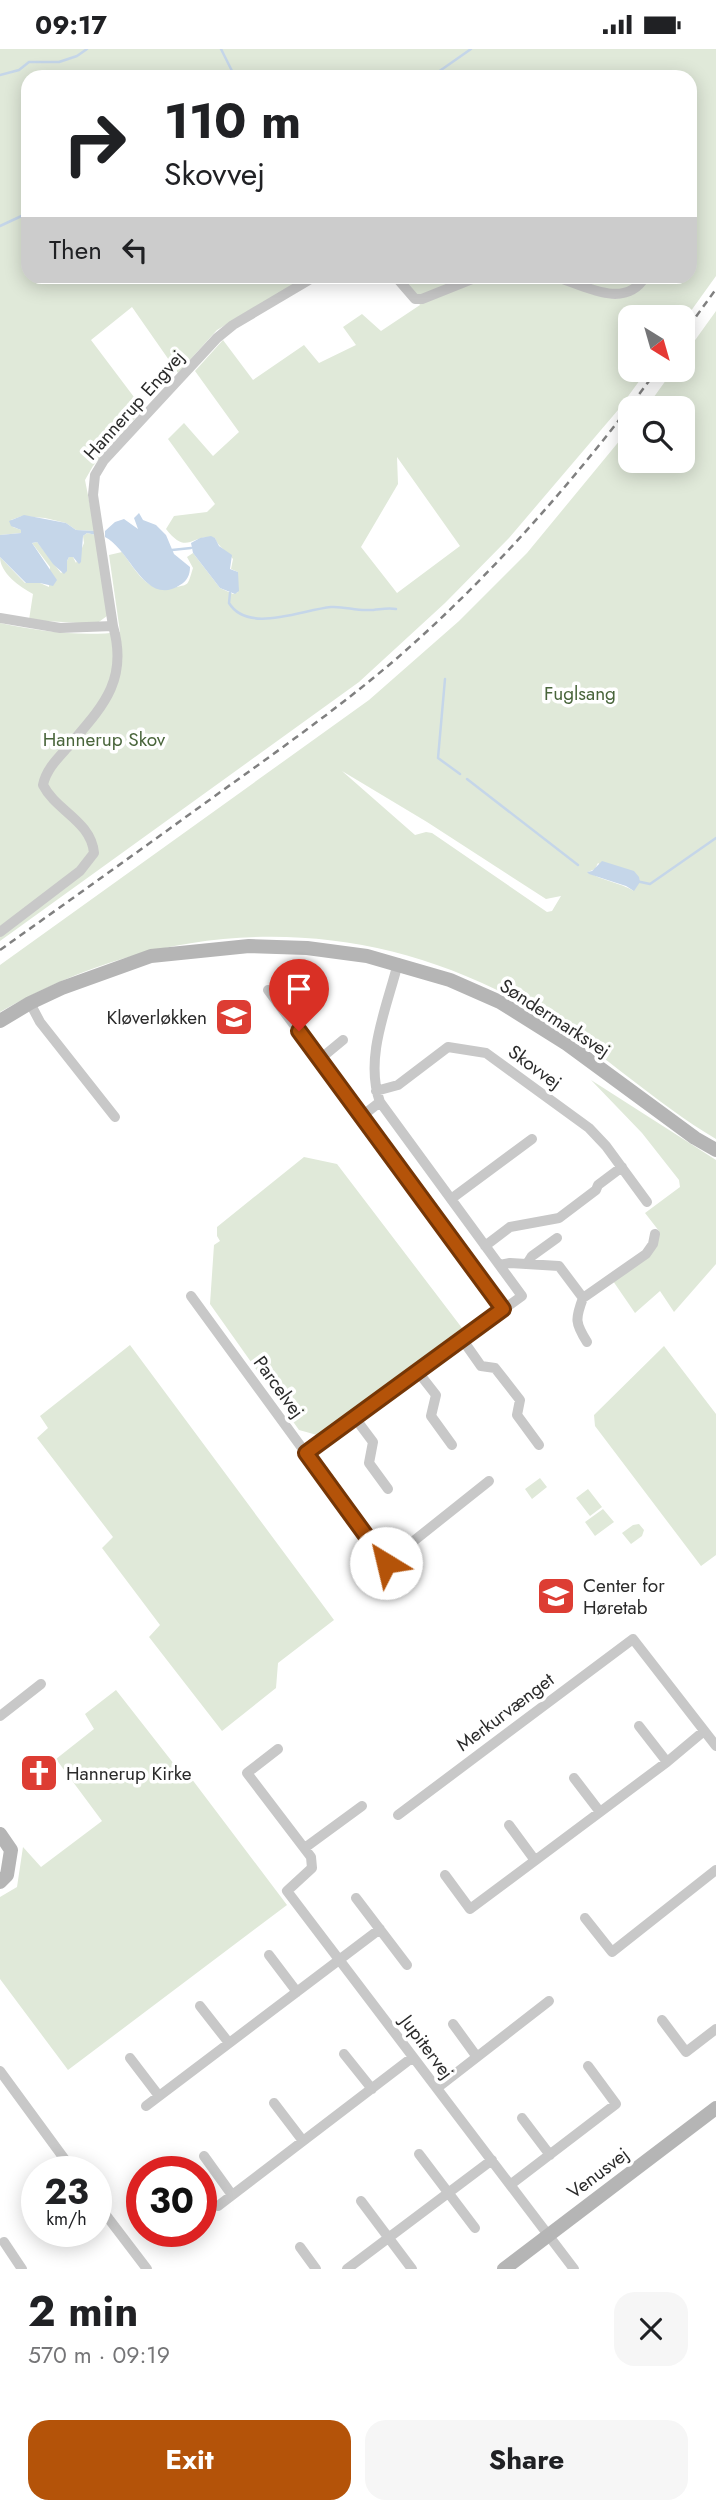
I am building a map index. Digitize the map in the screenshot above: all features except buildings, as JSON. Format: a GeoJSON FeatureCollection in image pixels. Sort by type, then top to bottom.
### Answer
{"type":"FeatureCollection","features":[{"type":"Feature","properties":{"kind":"street","name":"Hannerup Engvej"},"geometry":{"type":"LineString","coordinates":[[0,932],[80,871],[94,853],[93,845],[77,820],[55,801],[43,785],[51,767],[87,724],[114,684],[119,659],[119,645],[113,626],[93,495],[95,475],[104,460],[217,338],[233,325],[302,284]]}},
{"type":"Feature","properties":{"kind":"street"},"geometry":{"type":"LineString","coordinates":[[402,284],[415,299],[422,299],[460,284]]}},
{"type":"Feature","properties":{"kind":"street"},"geometry":{"type":"LineString","coordinates":[[578,284],[610,295],[622,295],[639,284]]}},
{"type":"Feature","properties":{"kind":"street"},"geometry":{"type":"LineString","coordinates":[[0,618],[60,628],[113,626]]}},
{"type":"Feature","properties":{"kind":"street","name":"Søndermarksvej"},"geometry":{"type":"LineString","coordinates":[[0,1021],[30,1003],[151,956],[236,947],[307,948],[367,956],[450,980],[525,1016],[695,1138],[716,1150]]}},
{"type":"Feature","properties":{"kind":"street"},"geometry":{"type":"LineString","coordinates":[[306,1453],[522,1296],[378,1097],[373,1062],[398,963]]}},
{"type":"Feature","properties":{"kind":"street"},"geometry":{"type":"LineString","coordinates":[[268,990],[503,1309]]}},
{"type":"Feature","properties":{"kind":"street"},"geometry":{"type":"LineString","coordinates":[[291,1020],[318,996]]}},
{"type":"Feature","properties":{"kind":"street"},"geometry":{"type":"LineString","coordinates":[[30,1003],[40,1022],[115,1117]]}},
{"type":"Feature","properties":{"kind":"street"},"geometry":{"type":"LineString","coordinates":[[320,1059],[344,1041]]}},
{"type":"Feature","properties":{"kind":"street","name":"Skovvej"},"geometry":{"type":"LineString","coordinates":[[362,1116],[378,1097],[448,1047],[486,1053],[589,1128],[606,1146],[647,1202]]}},
{"type":"Feature","properties":{"kind":"street"},"geometry":{"type":"LineString","coordinates":[[451,1199],[532,1139]]}},
{"type":"Feature","properties":{"kind":"street"},"geometry":{"type":"LineString","coordinates":[[485,1246],[510,1227],[559,1219],[622,1167]]}},
{"type":"Feature","properties":{"kind":"street"},"geometry":{"type":"LineString","coordinates":[[587,1342],[576,1317],[583,1298],[646,1254],[656,1234]]}},
{"type":"Feature","properties":{"kind":"street"},"geometry":{"type":"LineString","coordinates":[[527,1264],[532,1256],[556,1238]]}},
{"type":"Feature","properties":{"kind":"street"},"geometry":{"type":"LineString","coordinates":[[499,1265],[510,1263],[559,1266],[583,1298]]}},
{"type":"Feature","properties":{"kind":"street","name":"Parcelvej"},"geometry":{"type":"LineString","coordinates":[[191,1296],[386,1563],[489,1481]]}},
{"type":"Feature","properties":{"kind":"street"},"geometry":{"type":"LineString","coordinates":[[462,1339],[481,1366],[495,1368],[520,1401],[517,1415],[539,1445]]}},
{"type":"Feature","properties":{"kind":"street"},"geometry":{"type":"LineString","coordinates":[[418,1372],[436,1395],[431,1416],[453,1445]]}},
{"type":"Feature","properties":{"kind":"street"},"geometry":{"type":"LineString","coordinates":[[355,1418],[373,1442],[369,1463],[388,1489]]}},
{"type":"Feature","properties":{"kind":"street","name":"Merkurvænget"},"geometry":{"type":"LineString","coordinates":[[398,1815],[633,1639],[704,1731]]}},
{"type":"Feature","properties":{"kind":"street"},"geometry":{"type":"LineString","coordinates":[[0,1716],[41,1684]]}},
{"type":"Feature","properties":{"kind":"street"},"geometry":{"type":"LineString","coordinates":[[639,1726],[667,1762]]}},
{"type":"Feature","properties":{"kind":"street"},"geometry":{"type":"LineString","coordinates":[[444,1875],[470,1909],[667,1762],[704,1731],[716,1746]]}},
{"type":"Feature","properties":{"kind":"street"},"geometry":{"type":"LineString","coordinates":[[278,1749],[247,1773],[306,1847],[362,1806]]}},
{"type":"Feature","properties":{"kind":"street"},"geometry":{"type":"LineString","coordinates":[[574,1778],[600,1812]]}},
{"type":"Feature","properties":{"kind":"street"},"geometry":{"type":"LineString","coordinates":[[509,1825],[534,1859]]}},
{"type":"Feature","properties":{"kind":"street"},"geometry":{"type":"LineString","coordinates":[[0,1834],[10,1850],[7,1875],[0,1882]]}},
{"type":"Feature","properties":{"kind":"street","name":"Jupitervej"},"geometry":{"type":"LineString","coordinates":[[306,1847],[312,1868],[287,1891],[574,2269]]}},
{"type":"Feature","properties":{"kind":"street"},"geometry":{"type":"LineString","coordinates":[[585,1917],[612,1952],[716,1870]]}},
{"type":"Feature","properties":{"kind":"street"},"geometry":{"type":"LineString","coordinates":[[356,1898],[407,1965]]}},
{"type":"Feature","properties":{"kind":"street"},"geometry":{"type":"LineString","coordinates":[[146,2106],[380,1929]]}},
{"type":"Feature","properties":{"kind":"street"},"geometry":{"type":"LineString","coordinates":[[269,1955],[297,1992]]}},
{"type":"Feature","properties":{"kind":"street"},"geometry":{"type":"LineString","coordinates":[[437,2088],[550,2001]]}},
{"type":"Feature","properties":{"kind":"street"},"geometry":{"type":"LineString","coordinates":[[200,2006],[229,2043]]}},
{"type":"Feature","properties":{"kind":"street"},"geometry":{"type":"LineString","coordinates":[[662,2020],[686,2052],[716,2029]]}},
{"type":"Feature","properties":{"kind":"street"},"geometry":{"type":"LineString","coordinates":[[453,2024],[477,2057]]}},
{"type":"Feature","properties":{"kind":"street"},"geometry":{"type":"LineString","coordinates":[[344,2054],[372,2089]]}},
{"type":"Feature","properties":{"kind":"street"},"geometry":{"type":"LineString","coordinates":[[218,2206],[414,2057]]}},
{"type":"Feature","properties":{"kind":"street"},"geometry":{"type":"LineString","coordinates":[[130,2058],[159,2096]]}},
{"type":"Feature","properties":{"kind":"street"},"geometry":{"type":"LineString","coordinates":[[510,2185],[616,2104],[588,2066]]}},
{"type":"Feature","properties":{"kind":"street"},"geometry":{"type":"LineString","coordinates":[[0,2071],[62,2156]]}},
{"type":"Feature","properties":{"kind":"street"},"geometry":{"type":"LineString","coordinates":[[274,2103],[303,2141]]}},
{"type":"Feature","properties":{"kind":"street","name":"Venusvej"},"geometry":{"type":"LineString","coordinates":[[503,2269],[716,2108]]}},
{"type":"Feature","properties":{"kind":"street"},"geometry":{"type":"LineString","coordinates":[[522,2118],[550,2155]]}},
{"type":"Feature","properties":{"kind":"street"},"geometry":{"type":"LineString","coordinates":[[419,2154],[475,2228]]}},
{"type":"Feature","properties":{"kind":"street"},"geometry":{"type":"LineString","coordinates":[[347,2269],[492,2160]]}},
{"type":"Feature","properties":{"kind":"street"},"geometry":{"type":"LineString","coordinates":[[217,2174],[232,2195]]}},
{"type":"Feature","properties":{"kind":"street"},"geometry":{"type":"LineString","coordinates":[[361,2201],[412,2269]]}},
{"type":"Feature","properties":{"kind":"street"},"geometry":{"type":"LineString","coordinates":[[112,2223],[147,2269]]}},
{"type":"Feature","properties":{"kind":"street"},"geometry":{"type":"LineString","coordinates":[[4,2242],[22,2269]]}},
{"type":"Feature","properties":{"kind":"street"},"geometry":{"type":"LineString","coordinates":[[300,2247],[316,2269]]}},
{"type":"Feature","properties":{"kind":"green space","name":"Hannerup Skov"},"geometry":{"type":"Polygon","coordinates":[[[0,49],[716,49],[716,276],[695,305],[618,305],[618,382],[638,382],[628,396],[618,396],[618,410],[509,538],[445,603],[359,682],[0,941],[0,623],[60,632],[120,632],[109,555],[122,552],[142,579],[155,587],[163,589],[187,584],[193,568],[187,557],[193,553],[220,588],[233,594],[238,592],[238,572],[231,569],[233,559],[215,538],[200,538],[185,543],[173,537],[166,529],[174,516],[207,512],[215,504],[168,439],[184,423],[213,456],[239,432],[195,371],[223,340],[253,380],[304,345],[319,363],[356,345],[343,327],[362,314],[381,331],[420,305],[406,284],[697,284],[697,70],[21,70],[21,284],[294,284],[217,330],[178,373],[132,307],[91,340],[143,409],[93,466],[85,480],[95,531],[76,530],[66,523],[45,518],[22,516],[11,520],[13,527],[21,530],[21,533],[0,535],[0,49]],[[397,457],[398,484],[361,547],[397,593],[460,546],[397,457]]]}},
{"type":"Feature","properties":{"kind":"green space","name":"Fuglsang"},"geometry":{"type":"Polygon","coordinates":[[[716,311],[716,1139],[534,1010],[469,977],[403,954],[335,941],[267,937],[199,942],[131,956],[65,980],[0,1012],[0,965],[369,700],[459,621],[527,553],[618,443],[618,473],[695,473],[695,396],[655,396],[665,382],[695,382],[695,340],[716,311]],[[342,771],[415,835],[432,833],[547,912],[552,911],[561,896],[546,899],[342,771]],[[598,863],[595,869],[588,872],[599,877],[634,891],[598,863]]]}},
{"type":"Feature","properties":{"kind":"green space"},"geometry":{"type":"Polygon","coordinates":[[[87,533],[96,535],[107,616],[96,624],[29,620],[33,594],[7,574],[0,557],[25,583],[40,583],[49,587],[50,567],[32,543],[37,542],[61,573],[67,568],[69,557],[73,557],[76,563],[84,543],[83,536],[87,533]]]}},
{"type":"Feature","properties":{"kind":"green space"},"geometry":{"type":"Polygon","coordinates":[[[591,1080],[716,1160],[716,1264],[674,1312],[660,1291],[635,1313],[613,1281],[657,1245],[659,1231],[645,1213],[680,1187],[679,1180],[642,1133],[591,1080]]]}},
{"type":"Feature","properties":{"kind":"green space"},"geometry":{"type":"Polygon","coordinates":[[[304,1157],[337,1164],[462,1328],[317,1435],[299,1430],[210,1304],[214,1245],[220,1241],[217,1227],[304,1157]]]}},
{"type":"Feature","properties":{"kind":"green space"},"geometry":{"type":"Polygon","coordinates":[[[130,1345],[334,1620],[278,1663],[276,1688],[222,1731],[149,1637],[160,1625],[102,1548],[113,1537],[37,1438],[48,1428],[40,1416],[130,1345]]]}},
{"type":"Feature","properties":{"kind":"green space"},"geometry":{"type":"Polygon","coordinates":[[[664,1346],[716,1414],[716,1555],[701,1566],[595,1426],[594,1415],[664,1346]]]}},
{"type":"Feature","properties":{"kind":"green space"},"geometry":{"type":"Polygon","coordinates":[[[540,1478],[547,1487],[532,1499],[525,1489],[540,1478]]]}},
{"type":"Feature","properties":{"kind":"green space"},"geometry":{"type":"Polygon","coordinates":[[[588,1489],[602,1507],[590,1516],[576,1498],[588,1489]]]}},
{"type":"Feature","properties":{"kind":"green space"},"geometry":{"type":"Polygon","coordinates":[[[603,1509],[614,1522],[595,1536],[585,1522],[603,1509]]]}},
{"type":"Feature","properties":{"kind":"green space"},"geometry":{"type":"Polygon","coordinates":[[[639,1524],[644,1530],[642,1536],[631,1544],[622,1533],[639,1524]]]}},
{"type":"Feature","properties":{"kind":"green space"},"geometry":{"type":"Polygon","coordinates":[[[116,1690],[181,1773],[185,1770],[287,1905],[68,2070],[0,1979],[0,1897],[17,1887],[23,1847],[41,1867],[102,1821],[56,1759],[94,1729],[85,1714],[116,1690]]]}},
{"type":"Feature","properties":{"kind":"water"},"geometry":{"type":"Polygon","coordinates":[[[139,513],[143,520],[156,525],[166,535],[174,554],[190,567],[185,582],[168,590],[157,589],[147,583],[114,543],[105,537],[105,531],[115,522],[124,519],[138,529],[134,518],[139,513]]]}},
{"type":"Feature","properties":{"kind":"water"},"geometry":{"type":"Polygon","coordinates":[[[24,515],[66,523],[76,530],[95,531],[96,535],[87,533],[83,536],[81,562],[79,564],[73,557],[69,557],[64,574],[37,542],[32,543],[57,580],[53,586],[26,583],[0,557],[0,535],[21,533],[21,530],[11,526],[9,521],[24,515]]]}},
{"type":"Feature","properties":{"kind":"water"},"geometry":{"type":"Polygon","coordinates":[[[211,536],[232,555],[230,569],[238,572],[239,591],[235,594],[220,588],[193,553],[191,543],[211,536]]]}},
{"type":"Feature","properties":{"kind":"water"},"geometry":{"type":"Polygon","coordinates":[[[602,861],[634,871],[640,882],[634,891],[587,872],[592,871],[602,861]]]}},
{"type":"Feature","properties":{"kind":"waterway"},"geometry":{"type":"LineString","coordinates":[[0,75],[19,70],[29,62],[59,62],[77,56],[87,49]]}},
{"type":"Feature","properties":{"kind":"waterway"},"geometry":{"type":"LineString","coordinates":[[221,49],[232,70]]}},
{"type":"Feature","properties":{"kind":"waterway"},"geometry":{"type":"LineString","coordinates":[[441,70],[471,49]]}},
{"type":"Feature","properties":{"kind":"waterway"},"geometry":{"type":"LineString","coordinates":[[0,226],[21,216]]}},
{"type":"Feature","properties":{"kind":"waterway"},"geometry":{"type":"LineString","coordinates":[[172,550],[191,548]]}},
{"type":"Feature","properties":{"kind":"waterway"},"geometry":{"type":"LineString","coordinates":[[230,593],[229,603],[238,612],[262,619],[331,607],[396,609]]}},
{"type":"Feature","properties":{"kind":"waterway"},"geometry":{"type":"LineString","coordinates":[[445,679],[438,758],[460,774]]}},
{"type":"Feature","properties":{"kind":"waterway"},"geometry":{"type":"LineString","coordinates":[[467,779],[578,865]]}},
{"type":"Feature","properties":{"kind":"waterway"},"geometry":{"type":"LineString","coordinates":[[636,881],[650,884],[716,838]]}},
{"type":"Feature","properties":{"kind":"railway"},"geometry":{"type":"LineString","coordinates":[[695,318],[716,289]]}},
{"type":"Feature","properties":{"kind":"railway"},"geometry":{"type":"LineString","coordinates":[[0,950],[287,744],[396,659],[468,592],[535,521],[598,447],[648,382]]}},
{"type":"Feature","properties":{"kind":"place","name":"Kløverløkken"},"geometry":{"type":"Point","coordinates":[234,1017]}},
{"type":"Feature","properties":{"kind":"place","name":"Center for Høretab"},"geometry":{"type":"Point","coordinates":[556,1596]}},
{"type":"Feature","properties":{"kind":"place","name":"Hannerup Kirke"},"geometry":{"type":"Point","coordinates":[39,1773]}},
{"type":"Feature","properties":{"kind":"route"},"geometry":{"type":"LineString","coordinates":[[299,1031],[503,1309],[306,1453],[386,1563]]}}]}
